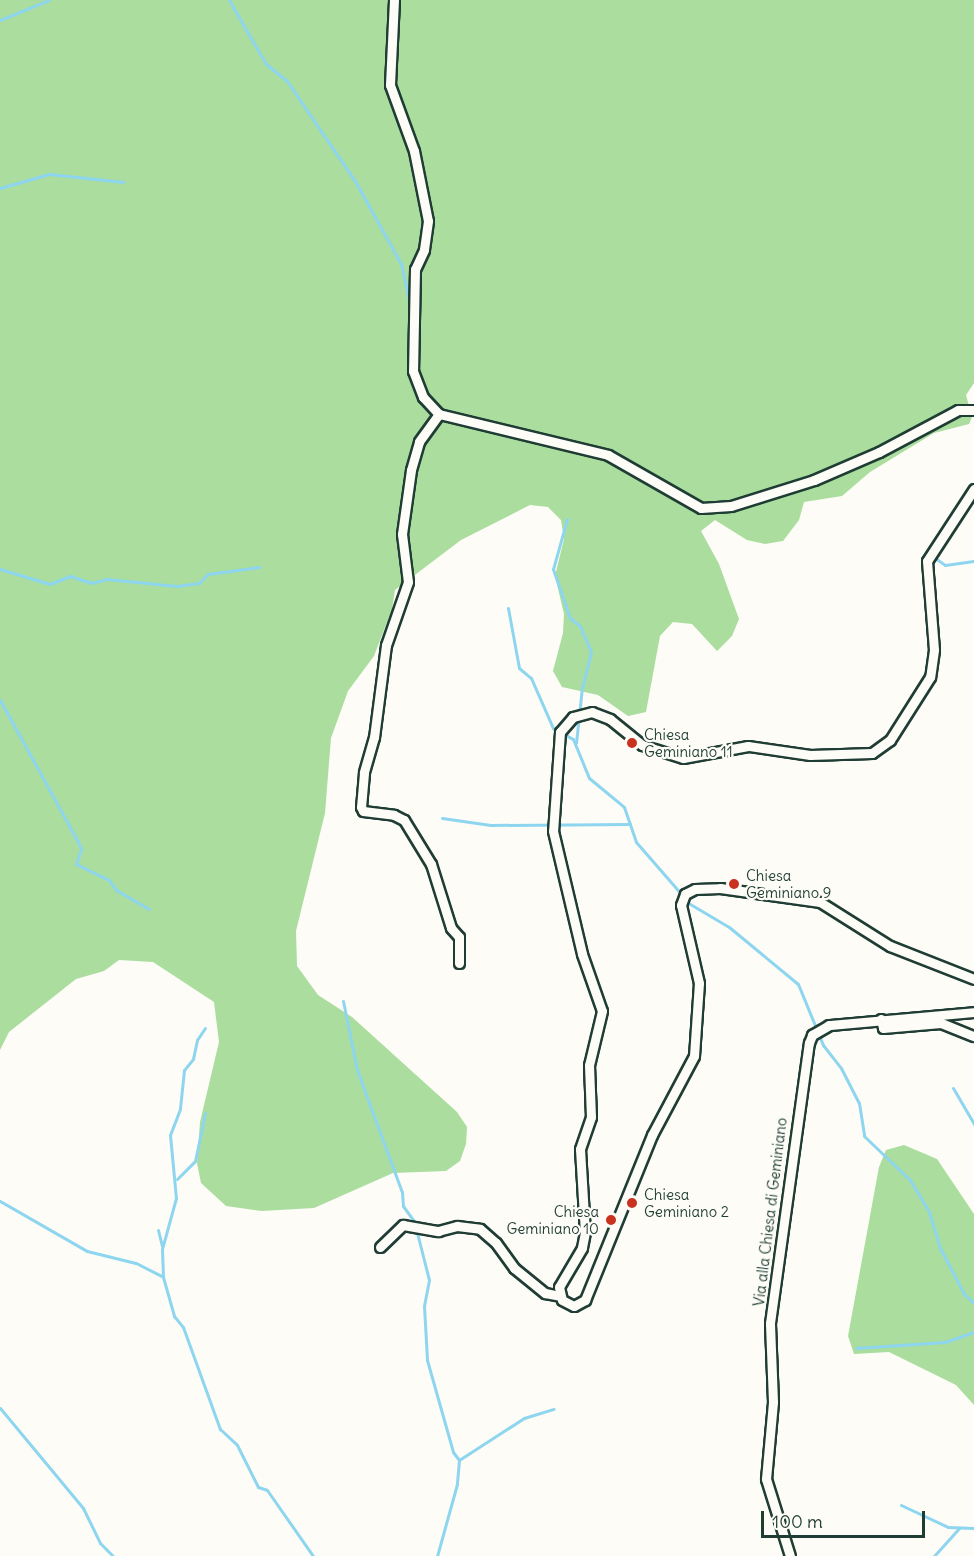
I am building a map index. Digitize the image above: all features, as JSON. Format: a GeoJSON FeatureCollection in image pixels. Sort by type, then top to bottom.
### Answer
{"type":"FeatureCollection","features":[{"type":"Feature","properties":{"kind":"street"},"geometry":{"type":"LineString","coordinates":[[394,0],[390,85],[414,151],[428,221],[413,286],[413,371],[423,397],[439,414],[608,455],[701,508],[731,506],[814,480],[879,452],[958,410],[974,410]]}},
{"type":"Feature","properties":{"kind":"street"},"geometry":{"type":"LineString","coordinates":[[439,414],[419,442],[411,470],[402,534],[408,582],[386,645],[374,737],[363,773],[362,807],[363,811],[394,814],[404,820],[430,864],[451,928],[459,937],[459,963]]}},
{"type":"Feature","properties":{"kind":"street"},"geometry":{"type":"LineString","coordinates":[[560,1296],[561,1283],[582,1248],[580,1149],[591,1117],[589,1065],[602,1011],[582,954],[553,831],[560,732],[573,717],[592,712],[610,719],[642,745],[683,758],[711,756],[748,746],[810,755],[872,753],[890,740],[930,677],[934,650],[927,561],[974,489]]}},
{"type":"Feature","properties":{"kind":"street"},"geometry":{"type":"LineString","coordinates":[[380,1247],[403,1225],[438,1231],[457,1226],[480,1229],[496,1243],[514,1268],[545,1293],[560,1296],[569,1305],[585,1300],[652,1135],[694,1056],[699,983],[681,905],[685,894],[694,889],[720,888],[820,902],[890,946],[974,979]]}},
{"type":"Feature","properties":{"kind":"street","name":"Via alla Chiesa di Geminiano"},"geometry":{"type":"LineString","coordinates":[[790,1556],[766,1479],[773,1402],[770,1323],[806,1054],[812,1035],[819,1029],[881,1019],[974,1012]]}},
{"type":"Feature","properties":{"kind":"street"},"geometry":{"type":"LineString","coordinates":[[881,1019],[883,1028],[941,1023],[974,1036]]}},
{"type":"Feature","properties":{"kind":"green space"},"geometry":{"type":"Polygon","coordinates":[[[0,0],[974,0],[974,383],[966,395],[972,417],[969,424],[934,433],[870,472],[842,496],[804,502],[799,520],[783,541],[765,544],[747,540],[715,520],[701,531],[719,564],[739,619],[732,636],[717,651],[692,624],[673,622],[660,636],[646,712],[628,716],[598,695],[562,687],[553,671],[563,633],[564,614],[555,576],[564,539],[561,520],[548,507],[530,505],[461,540],[395,590],[392,609],[374,656],[348,691],[331,738],[325,813],[296,931],[297,966],[318,995],[352,1017],[457,1112],[467,1127],[466,1144],[460,1161],[446,1171],[393,1173],[314,1208],[262,1211],[226,1206],[201,1183],[197,1163],[200,1122],[219,1042],[214,1002],[153,962],[119,960],[104,971],[76,979],[9,1032],[0,1050],[0,0]]]}},
{"type":"Feature","properties":{"kind":"green space"},"geometry":{"type":"Polygon","coordinates":[[[904,1145],[937,1159],[974,1214],[974,1405],[956,1385],[889,1352],[854,1354],[848,1336],[879,1167],[886,1150],[904,1145]]]}},
{"type":"Feature","properties":{"kind":"waterway"},"geometry":{"type":"LineString","coordinates":[[0,20],[49,0]]}},
{"type":"Feature","properties":{"kind":"waterway"},"geometry":{"type":"LineString","coordinates":[[229,0],[266,64],[287,81],[355,181],[401,264],[410,305]]}},
{"type":"Feature","properties":{"kind":"waterway"},"geometry":{"type":"LineString","coordinates":[[0,188],[49,174],[124,182]]}},
{"type":"Feature","properties":{"kind":"waterway"},"geometry":{"type":"LineString","coordinates":[[567,519],[553,569],[570,618],[580,626],[591,652],[582,687],[576,743]]}},
{"type":"Feature","properties":{"kind":"waterway"},"geometry":{"type":"LineString","coordinates":[[935,558],[945,565],[974,561]]}},
{"type":"Feature","properties":{"kind":"waterway"},"geometry":{"type":"LineString","coordinates":[[0,569],[50,584],[70,576],[91,583],[107,579],[177,586],[199,583],[208,574],[260,567]]}},
{"type":"Feature","properties":{"kind":"waterway"},"geometry":{"type":"LineString","coordinates":[[508,608],[519,668],[531,678],[553,728],[573,739],[589,778],[624,807],[636,842],[682,895]]}},
{"type":"Feature","properties":{"kind":"waterway"},"geometry":{"type":"LineString","coordinates":[[0,700],[78,842],[81,849],[76,864],[109,880],[116,890],[149,909]]}},
{"type":"Feature","properties":{"kind":"waterway"},"geometry":{"type":"LineString","coordinates":[[442,818],[491,825],[630,824]]}},
{"type":"Feature","properties":{"kind":"waterway"},"geometry":{"type":"LineString","coordinates":[[685,901],[729,927],[798,984],[823,1045],[841,1068],[859,1103],[864,1136],[910,1180],[929,1212],[940,1248],[964,1294],[974,1303]]}},
{"type":"Feature","properties":{"kind":"waterway"},"geometry":{"type":"LineString","coordinates":[[343,1001],[357,1070],[402,1192],[403,1206],[414,1221],[429,1280],[424,1306],[427,1360],[453,1452],[459,1460],[457,1484],[437,1556]]}},
{"type":"Feature","properties":{"kind":"waterway"},"geometry":{"type":"LineString","coordinates":[[205,1028],[197,1040],[193,1059],[184,1070],[180,1109],[170,1135],[176,1198],[162,1249],[163,1277],[174,1316],[183,1327],[220,1429],[237,1445],[258,1487],[267,1490],[313,1556]]}},
{"type":"Feature","properties":{"kind":"waterway"},"geometry":{"type":"LineString","coordinates":[[953,1088],[974,1124]]}},
{"type":"Feature","properties":{"kind":"waterway"},"geometry":{"type":"LineString","coordinates":[[177,1179],[195,1161],[205,1113]]}},
{"type":"Feature","properties":{"kind":"waterway"},"geometry":{"type":"LineString","coordinates":[[0,1201],[87,1251],[136,1263],[162,1276]]}},
{"type":"Feature","properties":{"kind":"waterway"},"geometry":{"type":"LineString","coordinates":[[158,1230],[162,1246]]}},
{"type":"Feature","properties":{"kind":"waterway"},"geometry":{"type":"LineString","coordinates":[[856,1348],[945,1342],[974,1332]]}},
{"type":"Feature","properties":{"kind":"waterway"},"geometry":{"type":"LineString","coordinates":[[0,1408],[83,1508],[100,1543],[113,1556]]}},
{"type":"Feature","properties":{"kind":"waterway"},"geometry":{"type":"LineString","coordinates":[[459,1460],[524,1418],[554,1409]]}},
{"type":"Feature","properties":{"kind":"waterway"},"geometry":{"type":"LineString","coordinates":[[901,1505],[948,1527],[974,1528]]}},
{"type":"Feature","properties":{"kind":"waterway"},"geometry":{"type":"LineString","coordinates":[[934,1556],[959,1528]]}},
{"type":"Feature","properties":{"kind":"place","name":"Chiesa Geminiano 11"},"geometry":{"type":"Point","coordinates":[632,743]}},
{"type":"Feature","properties":{"kind":"place","name":"Chiesa Geminiano 9"},"geometry":{"type":"Point","coordinates":[734,884]}},
{"type":"Feature","properties":{"kind":"place","name":"Chiesa Geminiano 2"},"geometry":{"type":"Point","coordinates":[632,1203]}},
{"type":"Feature","properties":{"kind":"place","name":"Chiesa Geminiano 10"},"geometry":{"type":"Point","coordinates":[611,1220]}}]}
